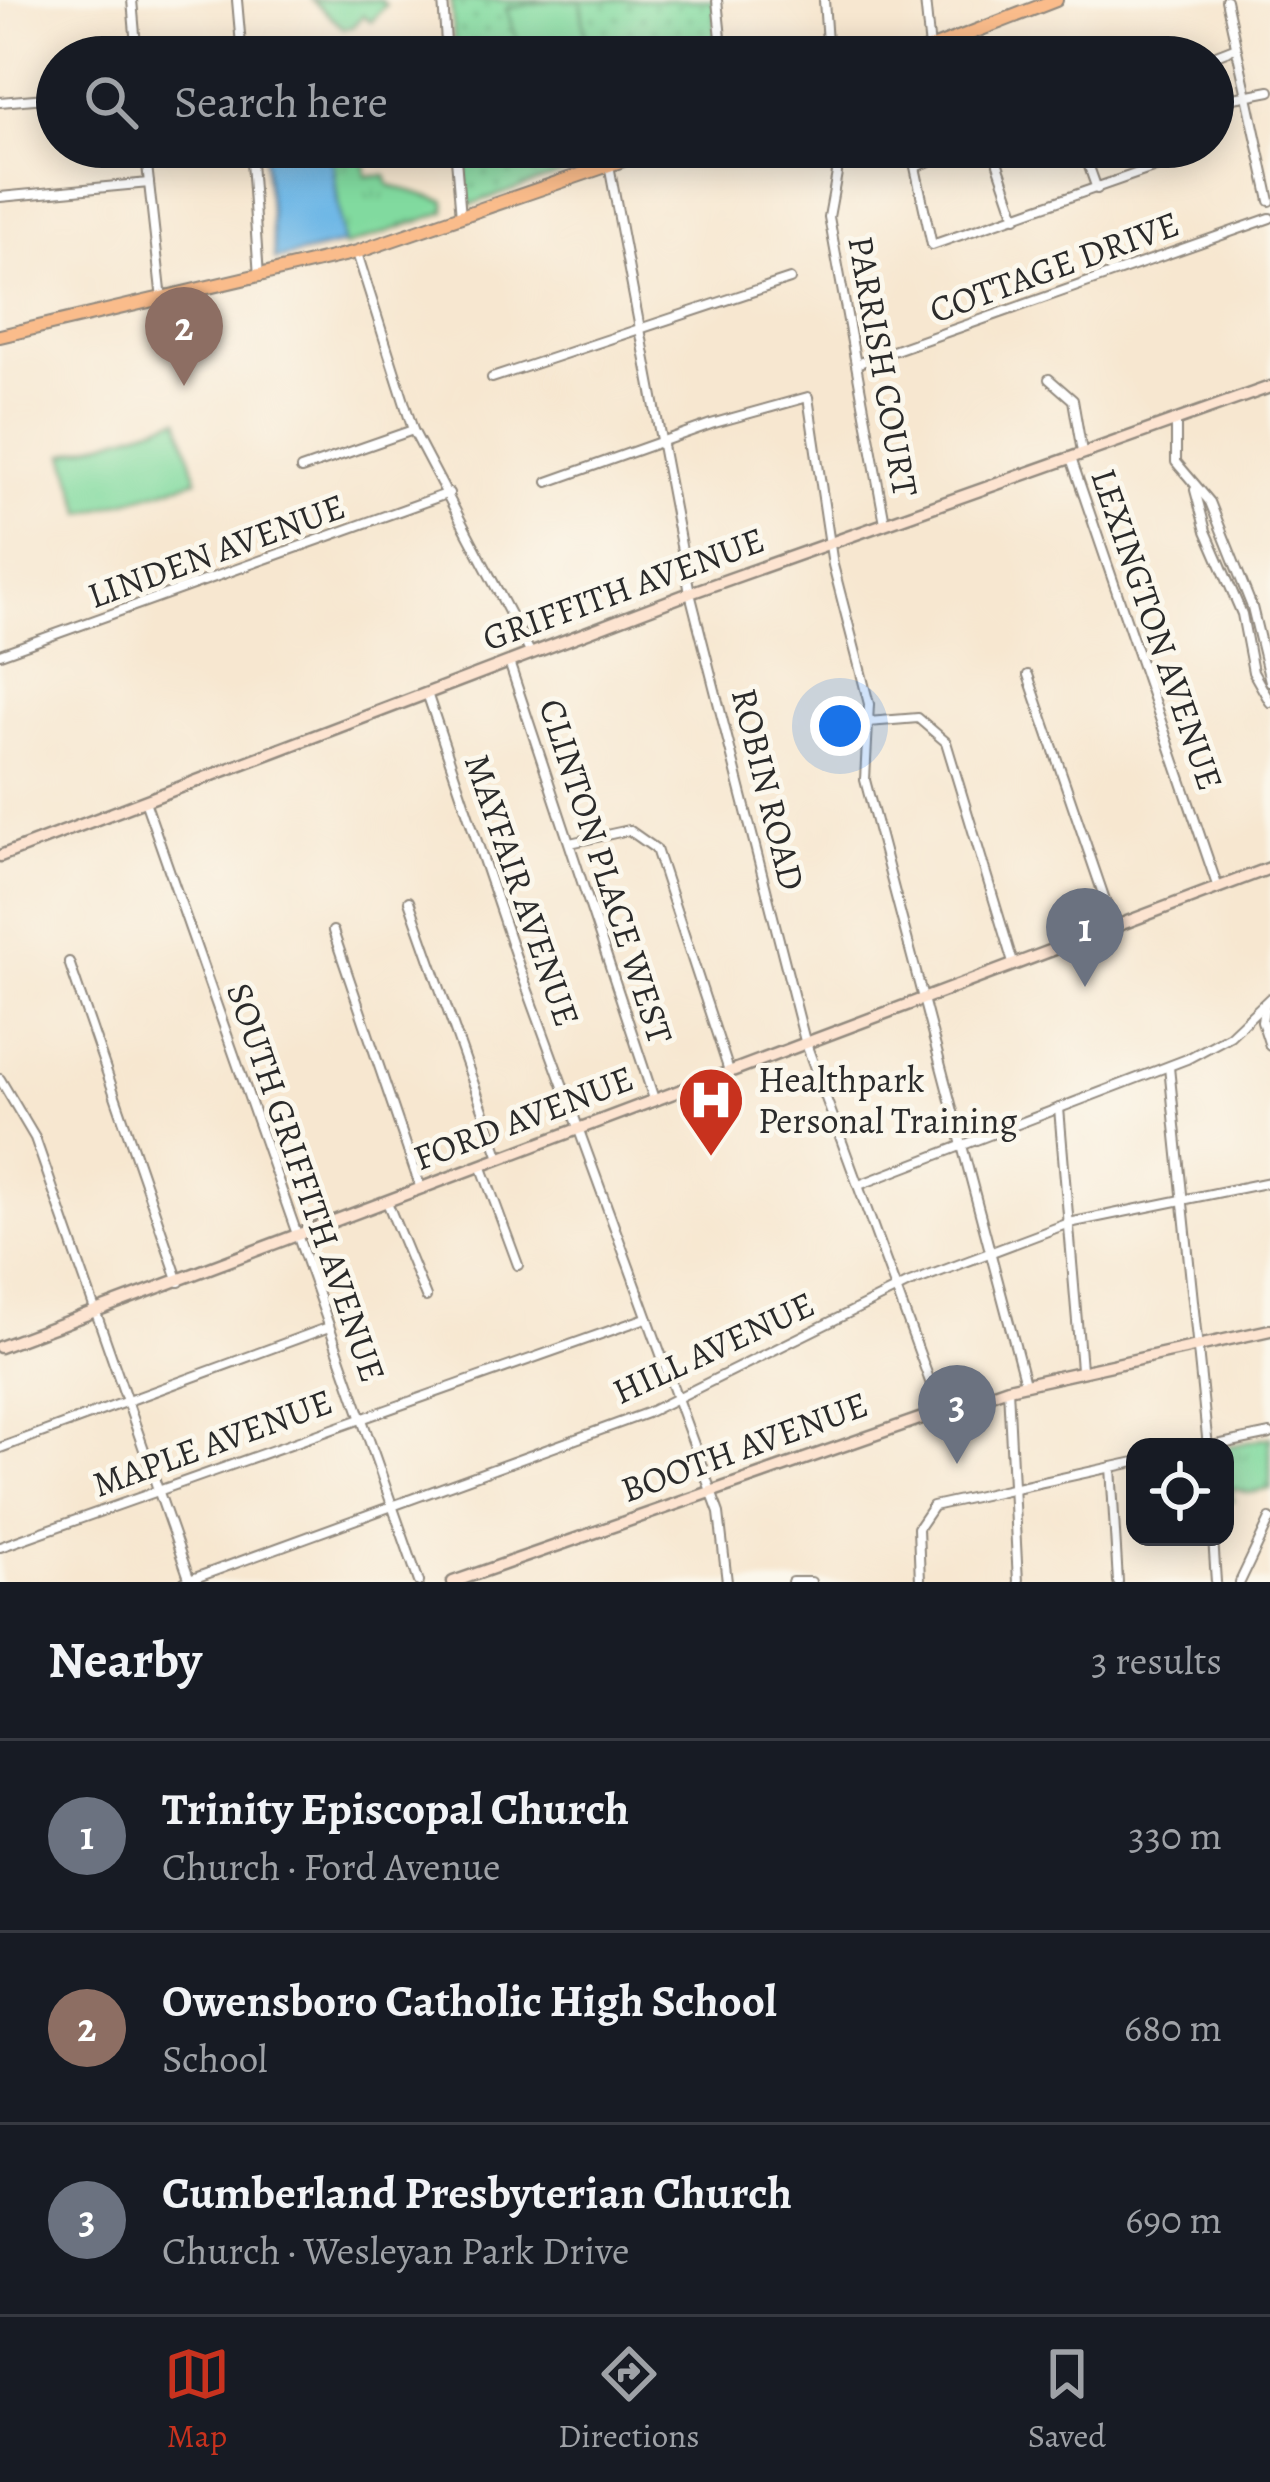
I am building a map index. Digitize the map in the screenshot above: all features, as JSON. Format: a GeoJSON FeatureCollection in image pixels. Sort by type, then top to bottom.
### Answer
{"type":"FeatureCollection","features":[{"type":"Feature","properties":{"kind":"main road"},"geometry":{"type":"LineString","coordinates":[[963,36],[1056,0]]}},
{"type":"Feature","properties":{"kind":"main road"},"geometry":{"type":"LineString","coordinates":[[0,336],[357,252],[601,168]]}},
{"type":"Feature","properties":{"kind":"street"},"geometry":{"type":"LineString","coordinates":[[132,0],[135,36]]}},
{"type":"Feature","properties":{"kind":"street"},"geometry":{"type":"LineString","coordinates":[[237,0],[240,36]]}},
{"type":"Feature","properties":{"kind":"street"},"geometry":{"type":"LineString","coordinates":[[442,0],[445,36]]}},
{"type":"Feature","properties":{"kind":"street"},"geometry":{"type":"LineString","coordinates":[[721,36],[717,0],[730,0]]}},
{"type":"Feature","properties":{"kind":"street"},"geometry":{"type":"LineString","coordinates":[[824,0],[827,36]]}},
{"type":"Feature","properties":{"kind":"street"},"geometry":{"type":"LineString","coordinates":[[926,0],[929,36]]}},
{"type":"Feature","properties":{"kind":"street"},"geometry":{"type":"LineString","coordinates":[[1226,0],[1232,36]]}},
{"type":"Feature","properties":{"kind":"street"},"geometry":{"type":"LineString","coordinates":[[1234,48],[1270,197]]}},
{"type":"Feature","properties":{"kind":"street"},"geometry":{"type":"LineString","coordinates":[[1234,96],[1270,91]]}},
{"type":"Feature","properties":{"kind":"street"},"geometry":{"type":"LineString","coordinates":[[0,103],[36,99]]}},
{"type":"Feature","properties":{"kind":"street"},"geometry":{"type":"LineString","coordinates":[[147,168],[161,300]]}},
{"type":"Feature","properties":{"kind":"street"},"geometry":{"type":"LineString","coordinates":[[251,168],[259,278]]}},
{"type":"Feature","properties":{"kind":"street"},"geometry":{"type":"LineString","coordinates":[[457,168],[461,217]]}},
{"type":"Feature","properties":{"kind":"street","name":"ROBIN ROAD"},"geometry":{"type":"LineString","coordinates":[[611,168],[690,592],[806,1041],[940,1409]]}},
{"type":"Feature","properties":{"kind":"street","name":"PARRISH COURT"},"geometry":{"type":"LineString","coordinates":[[835,168],[829,218],[885,524]]}},
{"type":"Feature","properties":{"kind":"street"},"geometry":{"type":"LineString","coordinates":[[916,168],[930,243],[1151,168]]}},
{"type":"Feature","properties":{"kind":"street"},"geometry":{"type":"LineString","coordinates":[[999,168],[1016,217]]}},
{"type":"Feature","properties":{"kind":"street"},"geometry":{"type":"LineString","coordinates":[[1090,168],[1097,189]]}},
{"type":"Feature","properties":{"kind":"street"},"geometry":{"type":"LineString","coordinates":[[0,197],[149,183]]}},
{"type":"Feature","properties":{"kind":"street","name":"COTTAGE DRIVE"},"geometry":{"type":"LineString","coordinates":[[856,364],[1270,218]]}},
{"type":"Feature","properties":{"kind":"street"},"geometry":{"type":"LineString","coordinates":[[357,252],[413,430],[530,652]]}},
{"type":"Feature","properties":{"kind":"street"},"geometry":{"type":"LineString","coordinates":[[492,378],[790,279]]}},
{"type":"Feature","properties":{"kind":"street","name":"LEXINGTON AVENUE"},"geometry":{"type":"LineString","coordinates":[[1049,380],[1073,400],[1076,454],[1218,888]]}},
{"type":"Feature","properties":{"kind":"street","name":"GRIFFITH AVENUE"},"geometry":{"type":"LineString","coordinates":[[0,856],[690,592],[1270,387]]}},
{"type":"Feature","properties":{"kind":"street"},"geometry":{"type":"LineString","coordinates":[[548,482],[806,396],[830,545],[869,704],[865,780],[1025,1383]]}},
{"type":"Feature","properties":{"kind":"street"},"geometry":{"type":"LineString","coordinates":[[1175,419],[1176,462],[1210,502],[1252,607],[1270,681]]}},
{"type":"Feature","properties":{"kind":"street"},"geometry":{"type":"LineString","coordinates":[[301,469],[413,430]]}},
{"type":"Feature","properties":{"kind":"street"},"geometry":{"type":"LineString","coordinates":[[1195,488],[1206,531],[1242,614],[1253,672],[1270,702]]}},
{"type":"Feature","properties":{"kind":"street","name":"LINDEN AVENUE"},"geometry":{"type":"LineString","coordinates":[[0,655],[449,493]]}},
{"type":"Feature","properties":{"kind":"street","name":"CLINTON PLACE WEST"},"geometry":{"type":"LineString","coordinates":[[508,660],[654,1099]]}},
{"type":"Feature","properties":{"kind":"street"},"geometry":{"type":"LineString","coordinates":[[1028,675],[1114,926]]}},
{"type":"Feature","properties":{"kind":"street","name":"MAYFAIR AVENUE"},"geometry":{"type":"LineString","coordinates":[[427,692],[578,1129],[710,1490],[724,1534],[727,1582]]}},
{"type":"Feature","properties":{"kind":"street"},"geometry":{"type":"LineString","coordinates":[[868,722],[918,718],[946,742],[1013,964]]}},
{"type":"Feature","properties":{"kind":"street","name":"SOUTH GRIFFITH AVENUE"},"geometry":{"type":"LineString","coordinates":[[145,801],[419,1582]]}},
{"type":"Feature","properties":{"kind":"street"},"geometry":{"type":"LineString","coordinates":[[570,843],[629,830],[656,849],[729,1071]]}},
{"type":"Feature","properties":{"kind":"street","name":"FORD AVENUE"},"geometry":{"type":"LineString","coordinates":[[0,1347],[1270,868]]}},
{"type":"Feature","properties":{"kind":"street"},"geometry":{"type":"LineString","coordinates":[[409,901],[500,1158]]}},
{"type":"Feature","properties":{"kind":"street"},"geometry":{"type":"LineString","coordinates":[[332,931],[421,1189]]}},
{"type":"Feature","properties":{"kind":"street"},"geometry":{"type":"LineString","coordinates":[[69,962],[179,1282]]}},
{"type":"Feature","properties":{"kind":"street"},"geometry":{"type":"LineString","coordinates":[[859,1185],[1216,1045],[1267,1000]]}},
{"type":"Feature","properties":{"kind":"street"},"geometry":{"type":"LineString","coordinates":[[1267,1000],[1264,1033],[1270,1046]]}},
{"type":"Feature","properties":{"kind":"street"},"geometry":{"type":"LineString","coordinates":[[1242,1025],[1264,1033]]}},
{"type":"Feature","properties":{"kind":"street"},"geometry":{"type":"LineString","coordinates":[[1169,1066],[1207,1438]]}},
{"type":"Feature","properties":{"kind":"street"},"geometry":{"type":"LineString","coordinates":[[0,1079],[35,1138],[188,1581]]}},
{"type":"Feature","properties":{"kind":"street"},"geometry":{"type":"LineString","coordinates":[[0,1105],[17,1102]]}},
{"type":"Feature","properties":{"kind":"street"},"geometry":{"type":"LineString","coordinates":[[1059,1108],[1081,1369]]}},
{"type":"Feature","properties":{"kind":"street"},"geometry":{"type":"LineString","coordinates":[[481,1166],[518,1265]]}},
{"type":"Feature","properties":{"kind":"street","name":"HILL AVENUE"},"geometry":{"type":"LineString","coordinates":[[188,1581],[677,1400],[897,1288],[1069,1223],[1270,1181]]}},
{"type":"Feature","properties":{"kind":"street"},"geometry":{"type":"LineString","coordinates":[[387,1202],[426,1297]]}},
{"type":"Feature","properties":{"kind":"street","name":"MAPLE AVENUE"},"geometry":{"type":"LineString","coordinates":[[0,1547],[646,1318]]}},
{"type":"Feature","properties":{"kind":"street"},"geometry":{"type":"LineString","coordinates":[[0,1448],[329,1328]]}},
{"type":"Feature","properties":{"kind":"street","name":"BOOTH AVENUE"},"geometry":{"type":"LineString","coordinates":[[453,1582],[1008,1388],[1270,1330]]}},
{"type":"Feature","properties":{"kind":"street"},"geometry":{"type":"LineString","coordinates":[[1008,1388],[1018,1582]]}},
{"type":"Feature","properties":{"kind":"street"},"geometry":{"type":"LineString","coordinates":[[1234,1442],[1270,1434]]}},
{"type":"Feature","properties":{"kind":"street"},"geometry":{"type":"LineString","coordinates":[[920,1582],[918,1528],[926,1512],[943,1502],[1126,1464]]}},
{"type":"Feature","properties":{"kind":"street"},"geometry":{"type":"LineString","coordinates":[[1111,1467],[1118,1582]]}},
{"type":"Feature","properties":{"kind":"street"},"geometry":{"type":"LineString","coordinates":[[1240,1582],[1270,1519]]}},
{"type":"Feature","properties":{"kind":"street"},"geometry":{"type":"LineString","coordinates":[[1214,1546],[1216,1582]]}},
{"type":"Feature","properties":{"kind":"street"},"geometry":{"type":"LineString","coordinates":[[792,1582],[811,1582]]}},
{"type":"Feature","properties":{"kind":"green space"},"geometry":{"type":"Polygon","coordinates":[[[312,0],[380,0],[386,5],[371,22],[363,15],[352,27],[343,28],[312,0]]]}},
{"type":"Feature","properties":{"kind":"green space"},"geometry":{"type":"Polygon","coordinates":[[[451,0],[714,0],[717,36],[454,36],[451,0]]]}},
{"type":"Feature","properties":{"kind":"green space"},"geometry":{"type":"Polygon","coordinates":[[[580,0],[586,36],[515,36],[506,9],[580,0]]]}},
{"type":"Feature","properties":{"kind":"green space"},"geometry":{"type":"Polygon","coordinates":[[[334,168],[365,168],[366,176],[386,176],[389,185],[445,201],[446,212],[343,247],[334,168]]]}},
{"type":"Feature","properties":{"kind":"green space"},"geometry":{"type":"Polygon","coordinates":[[[465,168],[578,168],[469,205],[465,168]]]}},
{"type":"Feature","properties":{"kind":"green space"},"geometry":{"type":"Polygon","coordinates":[[[179,419],[197,480],[83,514],[65,454],[179,419]]]}},
{"type":"Feature","properties":{"kind":"green space"},"geometry":{"type":"Polygon","coordinates":[[[1270,1437],[1270,1489],[1249,1493],[1234,1489],[1234,1445],[1270,1437]]]}},
{"type":"Feature","properties":{"kind":"water"},"geometry":{"type":"Polygon","coordinates":[[[265,168],[334,168],[343,244],[275,260],[265,168]]]}},
{"type":"Feature","properties":{"kind":"place","name":"Owensboro Catholic High School"},"geometry":{"type":"Point","coordinates":[184,386]}},
{"type":"Feature","properties":{"kind":"place","name":"Trinity Episcopal Church"},"geometry":{"type":"Point","coordinates":[1085,987]}},
{"type":"Feature","properties":{"kind":"place","name":"Healthpark Personal Training"},"geometry":{"type":"Point","coordinates":[711,1159]}},
{"type":"Feature","properties":{"kind":"place","name":"Cumberland Presbyterian Church"},"geometry":{"type":"Point","coordinates":[957,1464]}}]}
